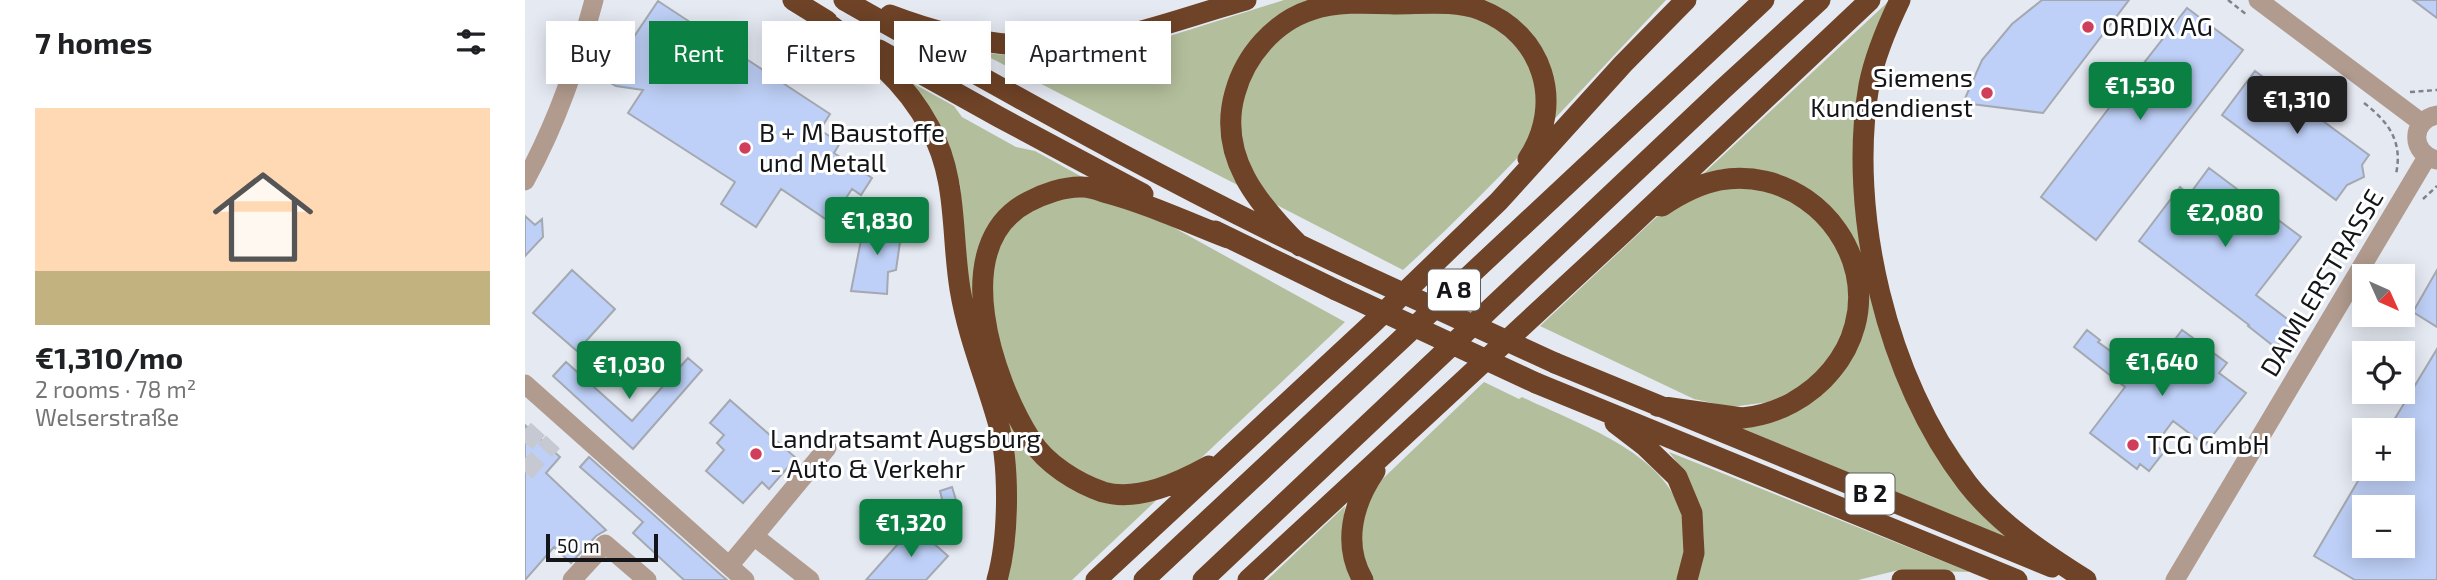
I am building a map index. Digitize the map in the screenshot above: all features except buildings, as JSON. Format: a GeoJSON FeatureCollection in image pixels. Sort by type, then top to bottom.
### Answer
{"type":"FeatureCollection","features":[{"type":"Feature","properties":{"kind":"highway"},"geometry":{"type":"LineString","coordinates":[[793,0],[1010,123],[1228,237]]}},
{"type":"Feature","properties":{"kind":"highway"},"geometry":{"type":"LineString","coordinates":[[844,0],[1121,154],[1300,246]]}},
{"type":"Feature","properties":{"kind":"highway"},"geometry":{"type":"LineString","coordinates":[[852,0],[913,23],[976,40],[1022,46],[1105,41],[1246,0]]}},
{"type":"Feature","properties":{"kind":"highway"},"geometry":{"type":"LineString","coordinates":[[1096,580],[1374,322],[1499,201],[1623,64],[1686,0]]}},
{"type":"Feature","properties":{"kind":"highway","name":"A 8"},"geometry":{"type":"LineString","coordinates":[[1144,580],[1764,0]]}},
{"type":"Feature","properties":{"kind":"highway","name":"A 8"},"geometry":{"type":"LineString","coordinates":[[1203,580],[1820,0]]}},
{"type":"Feature","properties":{"kind":"highway"},"geometry":{"type":"LineString","coordinates":[[1248,580],[1870,0]]}},
{"type":"Feature","properties":{"kind":"highway"},"geometry":{"type":"LineString","coordinates":[[1900,0],[1883,36],[1870,84],[1864,138],[1864,207],[1875,272],[1889,326],[1915,394],[1933,431],[1968,484],[1994,513],[2019,534],[2085,580]]}},
{"type":"Feature","properties":{"kind":"highway"},"geometry":{"type":"LineString","coordinates":[[1300,246],[1269,216],[1251,189],[1233,152],[1231,106],[1238,82],[1250,57],[1266,38],[1288,21],[1312,10],[1352,5],[1451,4],[1479,9],[1504,21],[1524,39],[1537,58],[1545,83],[1546,111],[1540,136],[1531,154],[1499,201]]}},
{"type":"Feature","properties":{"kind":"highway"},"geometry":{"type":"LineString","coordinates":[[814,13],[891,73],[916,104],[942,154],[953,206],[955,257],[960,290],[977,363],[999,424],[1007,486],[1002,562],[997,580]]}},
{"type":"Feature","properties":{"kind":"highway"},"geometry":{"type":"LineString","coordinates":[[1623,233],[1675,198],[1706,183],[1735,178],[1761,180],[1775,183],[1803,196],[1833,223],[1856,273],[1857,303],[1847,346],[1824,380],[1803,398],[1775,411],[1742,418],[1657,406]]}},
{"type":"Feature","properties":{"kind":"highway"},"geometry":{"type":"LineString","coordinates":[[1228,237],[1120,196],[1084,187],[1042,194],[1016,208],[997,230],[986,251],[982,284],[985,318],[994,356],[1009,397],[1032,442],[1051,462],[1073,478],[1105,492],[1133,493],[1163,487],[1233,454]]}},
{"type":"Feature","properties":{"kind":"highway","name":"B 2"},"geometry":{"type":"LineString","coordinates":[[1228,237],[1536,383],[2017,580]]}},
{"type":"Feature","properties":{"kind":"highway","name":"B 2"},"geometry":{"type":"LineString","coordinates":[[1300,246],[1555,363],[2085,580]]}},
{"type":"Feature","properties":{"kind":"highway"},"geometry":{"type":"LineString","coordinates":[[1594,406],[1645,446],[1677,477],[1692,513],[1694,553],[1687,580]]}},
{"type":"Feature","properties":{"kind":"highway"},"geometry":{"type":"LineString","coordinates":[[1363,580],[1356,569],[1351,537],[1356,505],[1373,474],[1398,440]]}},
{"type":"Feature","properties":{"kind":"highway"},"geometry":{"type":"LineString","coordinates":[[1902,580],[1945,580]]}},
{"type":"Feature","properties":{"kind":"street"},"geometry":{"type":"LineString","coordinates":[[525,181],[545,143],[577,64],[594,0]]}},
{"type":"Feature","properties":{"kind":"street"},"geometry":{"type":"LineString","coordinates":[[2258,0],[2400,106],[2429,119],[2417,132],[2416,141],[2421,152],[2432,159]]}},
{"type":"Feature","properties":{"kind":"street","name":"DAIMLERSTRASSE"},"geometry":{"type":"LineString","coordinates":[[2178,574],[2432,159]]}},
{"type":"Feature","properties":{"kind":"street"},"geometry":{"type":"LineString","coordinates":[[525,384],[745,580]]}},
{"type":"Feature","properties":{"kind":"street"},"geometry":{"type":"LineString","coordinates":[[729,566],[827,448]]}},
{"type":"Feature","properties":{"kind":"street"},"geometry":{"type":"LineString","coordinates":[[754,536],[810,580]]}},
{"type":"Feature","properties":{"kind":"street"},"geometry":{"type":"LineString","coordinates":[[572,580],[605,544],[647,580]]}},
{"type":"Feature","properties":{"kind":"path"},"geometry":{"type":"LineString","coordinates":[[2400,106],[2411,92],[2437,89]]}},
{"type":"Feature","properties":{"kind":"path"},"geometry":{"type":"LineString","coordinates":[[2388,123],[2398,147],[2397,171]]}},
{"type":"Feature","properties":{"kind":"path"},"geometry":{"type":"LineString","coordinates":[[2430,191],[2437,187]]}},
{"type":"Feature","properties":{"kind":"green space"},"geometry":{"type":"Polygon","coordinates":[[[1284,0],[1666,0],[1504,171],[1403,270],[1041,84],[1171,84],[1171,36],[1284,0]]]}},
{"type":"Feature","properties":{"kind":"green space"},"geometry":{"type":"Polygon","coordinates":[[[1890,0],[1861,97],[1889,350],[2022,545],[1727,423],[1769,421],[1808,405],[1840,377],[1860,340],[1841,222],[1747,169],[1721,169],[1703,174],[1890,0]]]}},
{"type":"Feature","properties":{"kind":"green space"},"geometry":{"type":"Polygon","coordinates":[[[991,53],[1005,55],[1005,65],[991,58],[991,53]]]}},
{"type":"Feature","properties":{"kind":"green space"},"geometry":{"type":"Polygon","coordinates":[[[908,84],[914,84],[954,106],[962,117],[1016,147],[1035,151],[1345,322],[1072,580],[1004,580],[1009,558],[976,322],[968,283],[960,184],[950,153],[908,84]]]}},
{"type":"Feature","properties":{"kind":"green space"},"geometry":{"type":"Polygon","coordinates":[[[1715,182],[1789,193],[1841,248],[1850,285],[1846,323],[1830,358],[1804,385],[1769,402],[1731,407],[1694,399],[1540,326],[1679,196],[1715,182]]]}},
{"type":"Feature","properties":{"kind":"green space"},"geometry":{"type":"Polygon","coordinates":[[[1484,382],[1584,425],[1643,460],[1665,483],[1680,509],[1685,541],[1678,580],[1371,580],[1363,567],[1358,528],[1372,489],[1484,382]]]}},
{"type":"Feature","properties":{"kind":"green space"},"geometry":{"type":"Polygon","coordinates":[[[1669,452],[1970,572],[1899,570],[1858,580],[1697,580],[1703,544],[1701,512],[1689,482],[1669,452]]]}},
{"type":"Feature","properties":{"kind":"green space"},"geometry":{"type":"Polygon","coordinates":[[[1345,506],[1342,536],[1352,580],[1267,580],[1345,506]]]}},
{"type":"Feature","properties":{"kind":"tunnel"},"geometry":{"type":"LineString","coordinates":[[525,443],[539,428]]}},
{"type":"Feature","properties":{"kind":"tunnel"},"geometry":{"type":"LineString","coordinates":[[525,472],[553,442]]}},
{"type":"Feature","properties":{"kind":"place","name":"ORDIX AG"},"geometry":{"type":"Point","coordinates":[2088,27]}},
{"type":"Feature","properties":{"kind":"place","name":"Siemens Kundendienst"},"geometry":{"type":"Point","coordinates":[1987,93]}},
{"type":"Feature","properties":{"kind":"place","name":"B + M Baustoffe und Metall"},"geometry":{"type":"Point","coordinates":[745,148]}},
{"type":"Feature","properties":{"kind":"place","name":"TCG GmbH"},"geometry":{"type":"Point","coordinates":[2133,445]}},
{"type":"Feature","properties":{"kind":"place","name":"Landratsamt Augsburg - Auto & Verkehr"},"geometry":{"type":"Point","coordinates":[756,454]}}]}
